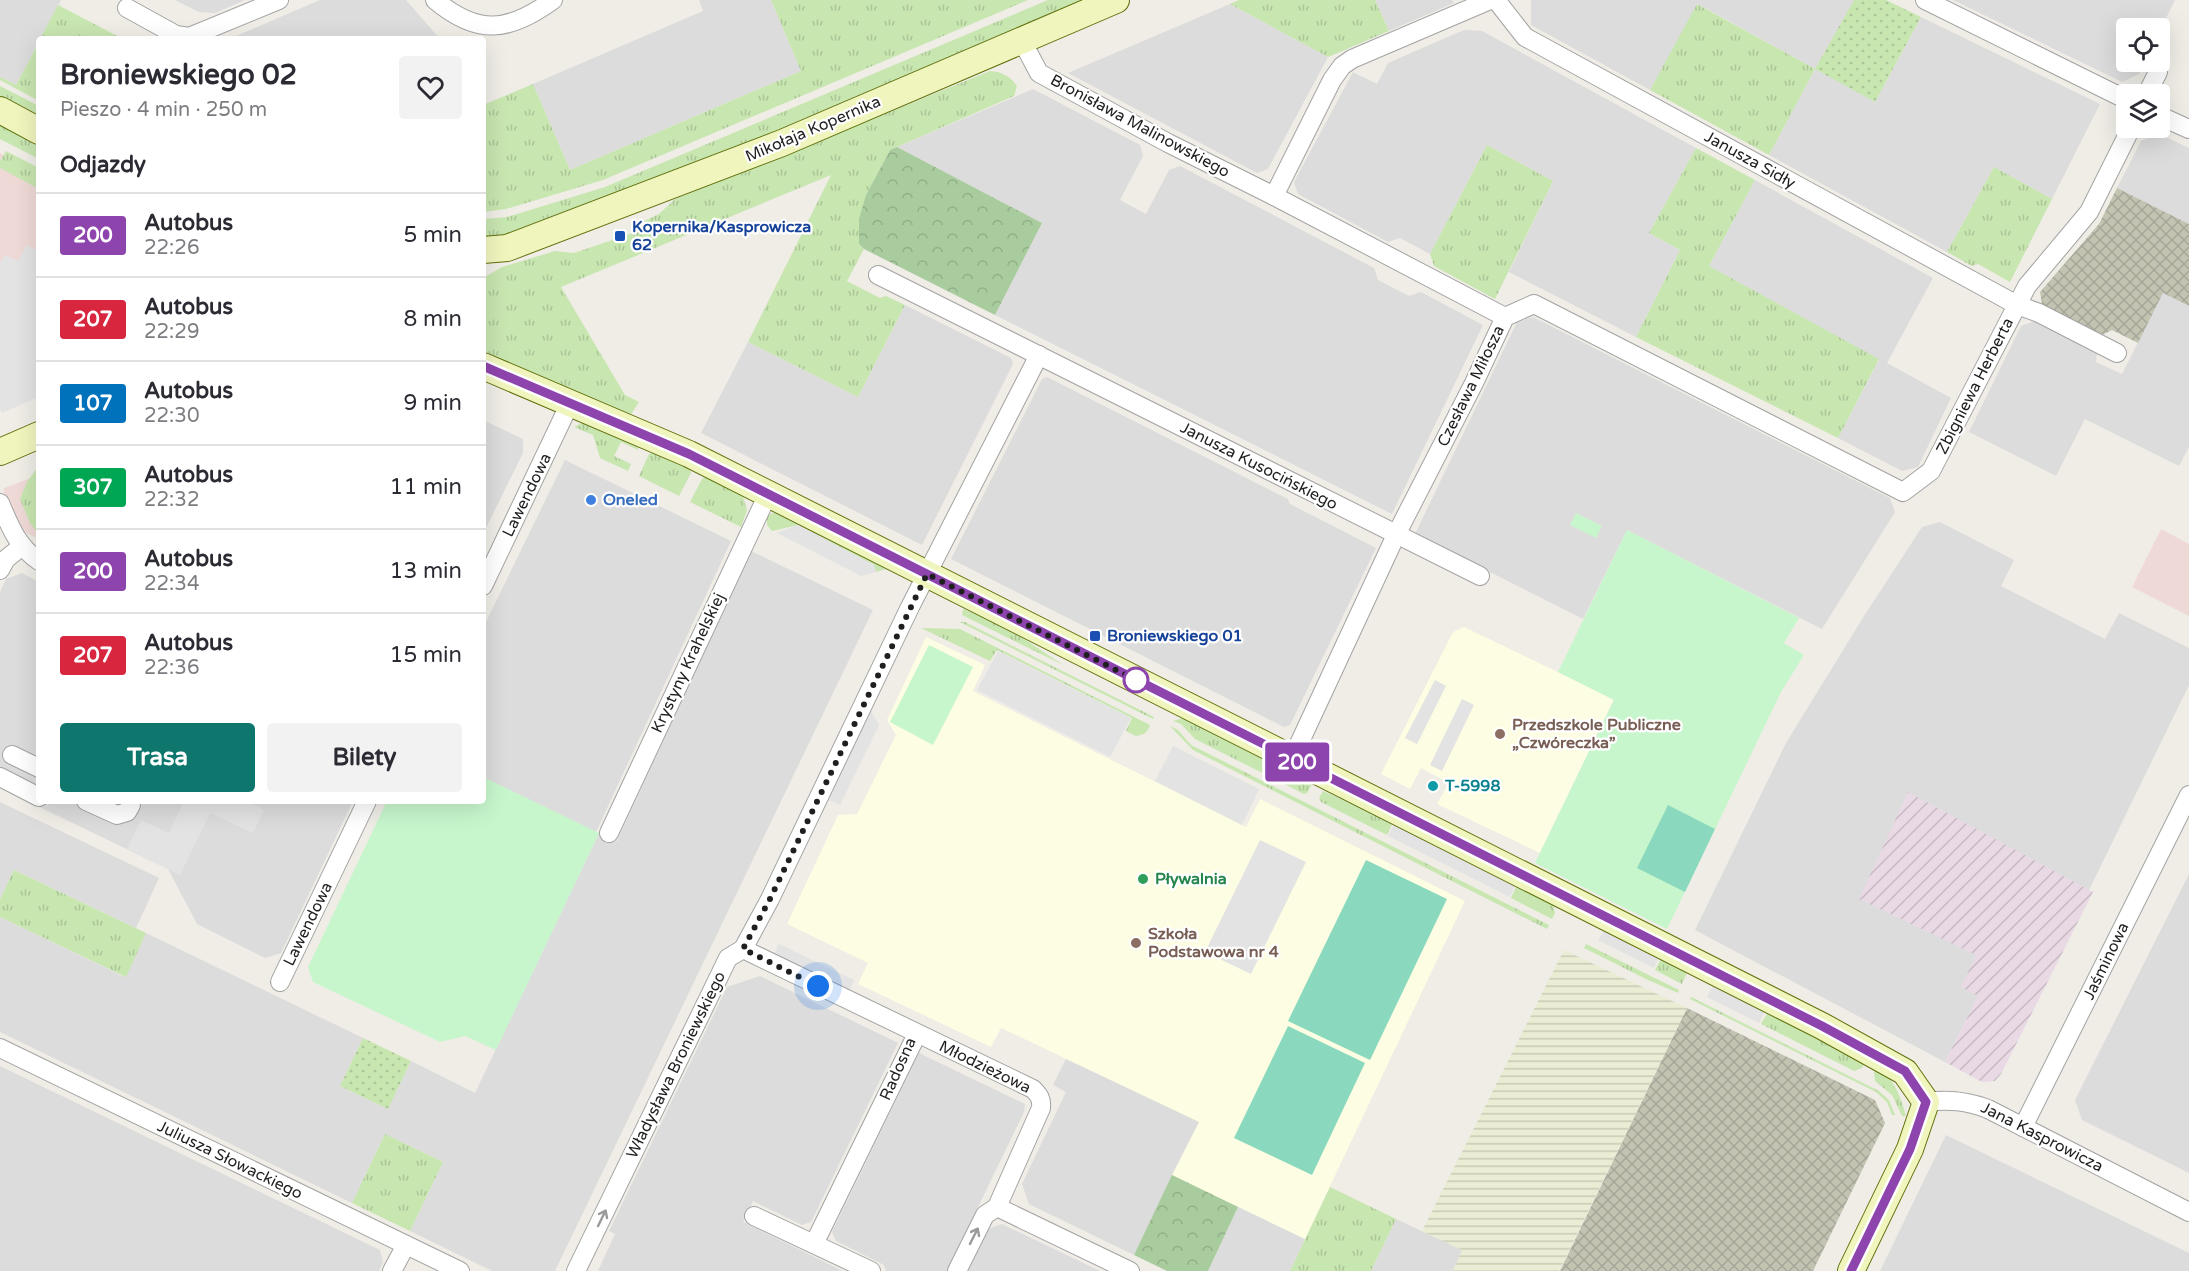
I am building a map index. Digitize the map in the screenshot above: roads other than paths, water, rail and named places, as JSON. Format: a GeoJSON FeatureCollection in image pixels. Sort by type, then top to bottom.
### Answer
{"type":"FeatureCollection","features":[{"type":"Feature","properties":{"kind":"street"},"geometry":{"type":"LineString","coordinates":[[191,36],[279,0]]}},
{"type":"Feature","properties":{"kind":"street"},"geometry":{"type":"LineString","coordinates":[[435,0],[451,14],[475,25],[496,26],[518,21],[553,0]]}},
{"type":"Feature","properties":{"kind":"street","name":"Mikołaja Kopernika"},"geometry":{"type":"LineString","coordinates":[[486,263],[495,249],[782,143],[1116,0]]}},
{"type":"Feature","properties":{"kind":"street"},"geometry":{"type":"LineString","coordinates":[[1274,196],[1332,80],[1342,66],[1352,59],[1490,0]]}},
{"type":"Feature","properties":{"kind":"street","name":"Janusza Sidły"},"geometry":{"type":"LineString","coordinates":[[1496,0],[1525,37],[2017,305]]}},
{"type":"Feature","properties":{"kind":"street"},"geometry":{"type":"LineString","coordinates":[[1925,0],[2116,95]]}},
{"type":"Feature","properties":{"kind":"street"},"geometry":{"type":"LineString","coordinates":[[127,8],[176,35],[182,36]]}},
{"type":"Feature","properties":{"kind":"street","name":"Bronisława Malinowskiego"},"geometry":{"type":"LineString","coordinates":[[1022,41],[1039,73],[1168,143],[1505,317]]}},
{"type":"Feature","properties":{"kind":"street"},"geometry":{"type":"LineString","coordinates":[[2152,84],[2158,72]]}},
{"type":"Feature","properties":{"kind":"street"},"geometry":{"type":"LineString","coordinates":[[0,110],[36,129]]}},
{"type":"Feature","properties":{"kind":"street"},"geometry":{"type":"LineString","coordinates":[[2170,120],[2189,129]]}},
{"type":"Feature","properties":{"kind":"street"},"geometry":{"type":"LineString","coordinates":[[2017,305],[2027,286],[2089,212],[2126,138]]}},
{"type":"Feature","properties":{"kind":"street","name":"Janusza Kusocińskiego"},"geometry":{"type":"LineString","coordinates":[[878,275],[1480,576]]}},
{"type":"Feature","properties":{"kind":"street","name":"Czesława Miłosza"},"geometry":{"type":"LineString","coordinates":[[1292,759],[1396,535],[1505,317],[1534,304],[1903,492]]}},
{"type":"Feature","properties":{"kind":"street","name":"Zbigniewa Herberta"},"geometry":{"type":"LineString","coordinates":[[1903,492],[1931,471],[2017,305],[2039,313],[2117,353]]}},
{"type":"Feature","properties":{"kind":"street"},"geometry":{"type":"LineString","coordinates":[[927,574],[1039,355]]}},
{"type":"Feature","properties":{"kind":"street"},"geometry":{"type":"LineString","coordinates":[[486,367],[668,444],[1876,1054],[1905,1071],[1926,1102],[1910,1149],[1851,1271]]}},
{"type":"Feature","properties":{"kind":"street","name":"Lawendowa"},"geometry":{"type":"LineString","coordinates":[[486,580],[570,403]]}},
{"type":"Feature","properties":{"kind":"street"},"geometry":{"type":"LineString","coordinates":[[0,452],[36,436]]}},
{"type":"Feature","properties":{"kind":"street","name":"Krystyny Krahelskiej"},"geometry":{"type":"LineString","coordinates":[[609,833],[768,494]]}},
{"type":"Feature","properties":{"kind":"street"},"geometry":{"type":"LineString","coordinates":[[0,503],[21,547],[36,559]]}},
{"type":"Feature","properties":{"kind":"street"},"geometry":{"type":"LineString","coordinates":[[0,570],[6,559],[21,547]]}},
{"type":"Feature","properties":{"kind":"street","name":"Władysława Broniewskiego"},"geometry":{"type":"LineString","coordinates":[[576,1271],[728,958],[743,949],[770,899],[927,574]]}},
{"type":"Feature","properties":{"kind":"street"},"geometry":{"type":"LineString","coordinates":[[12,755],[36,767]]}},
{"type":"Feature","properties":{"kind":"street"},"geometry":{"type":"LineString","coordinates":[[0,777],[36,795]]}},
{"type":"Feature","properties":{"kind":"street","name":"Jaśminowa"},"geometry":{"type":"LineString","coordinates":[[2023,1127],[2189,795]]}},
{"type":"Feature","properties":{"kind":"street"},"geometry":{"type":"LineString","coordinates":[[93,804],[117,815],[127,812],[131,805]]}},
{"type":"Feature","properties":{"kind":"street","name":"Lawendowa"},"geometry":{"type":"LineString","coordinates":[[280,982],[366,804]]}},
{"type":"Feature","properties":{"kind":"street","name":"Radosna"},"geometry":{"type":"LineString","coordinates":[[743,949],[917,1034],[814,1244]]}},
{"type":"Feature","properties":{"kind":"street","name":"Młodzieżowa"},"geometry":{"type":"LineString","coordinates":[[917,1034],[1033,1089],[1041,1101],[1041,1108],[997,1207],[985,1215],[957,1271]]}},
{"type":"Feature","properties":{"kind":"street","name":"Juliusza Słowackiego"},"geometry":{"type":"LineString","coordinates":[[0,1048],[460,1271]]}},
{"type":"Feature","properties":{"kind":"street","name":"Jana Kasprowicza"},"geometry":{"type":"LineString","coordinates":[[1926,1102],[1956,1100],[1972,1102],[2189,1212]]}},
{"type":"Feature","properties":{"kind":"street"},"geometry":{"type":"LineString","coordinates":[[997,1207],[1130,1271]]}},
{"type":"Feature","properties":{"kind":"street"},"geometry":{"type":"LineString","coordinates":[[754,1216],[871,1271]]}},
{"type":"Feature","properties":{"kind":"street"},"geometry":{"type":"LineString","coordinates":[[392,1271],[406,1245]]}},
{"type":"Feature","properties":{"kind":"place","name":"Kopernika/Kasprowicza 62"},"geometry":{"type":"Point","coordinates":[620,236]}},
{"type":"Feature","properties":{"kind":"place","name":"Oneled"},"geometry":{"type":"Point","coordinates":[591,500]}},
{"type":"Feature","properties":{"kind":"place","name":"Broniewskiego 01"},"geometry":{"type":"Point","coordinates":[1095,636]}},
{"type":"Feature","properties":{"kind":"place","name":"Przedszkole Publiczne „Czwóreczka”"},"geometry":{"type":"Point","coordinates":[1500,734]}},
{"type":"Feature","properties":{"kind":"place","name":"T-5998"},"geometry":{"type":"Point","coordinates":[1433,786]}},
{"type":"Feature","properties":{"kind":"place","name":"Pływalnia"},"geometry":{"type":"Point","coordinates":[1143,879]}},
{"type":"Feature","properties":{"kind":"place","name":"Szkoła Podstawowa nr 4"},"geometry":{"type":"Point","coordinates":[1136,943]}}]}
